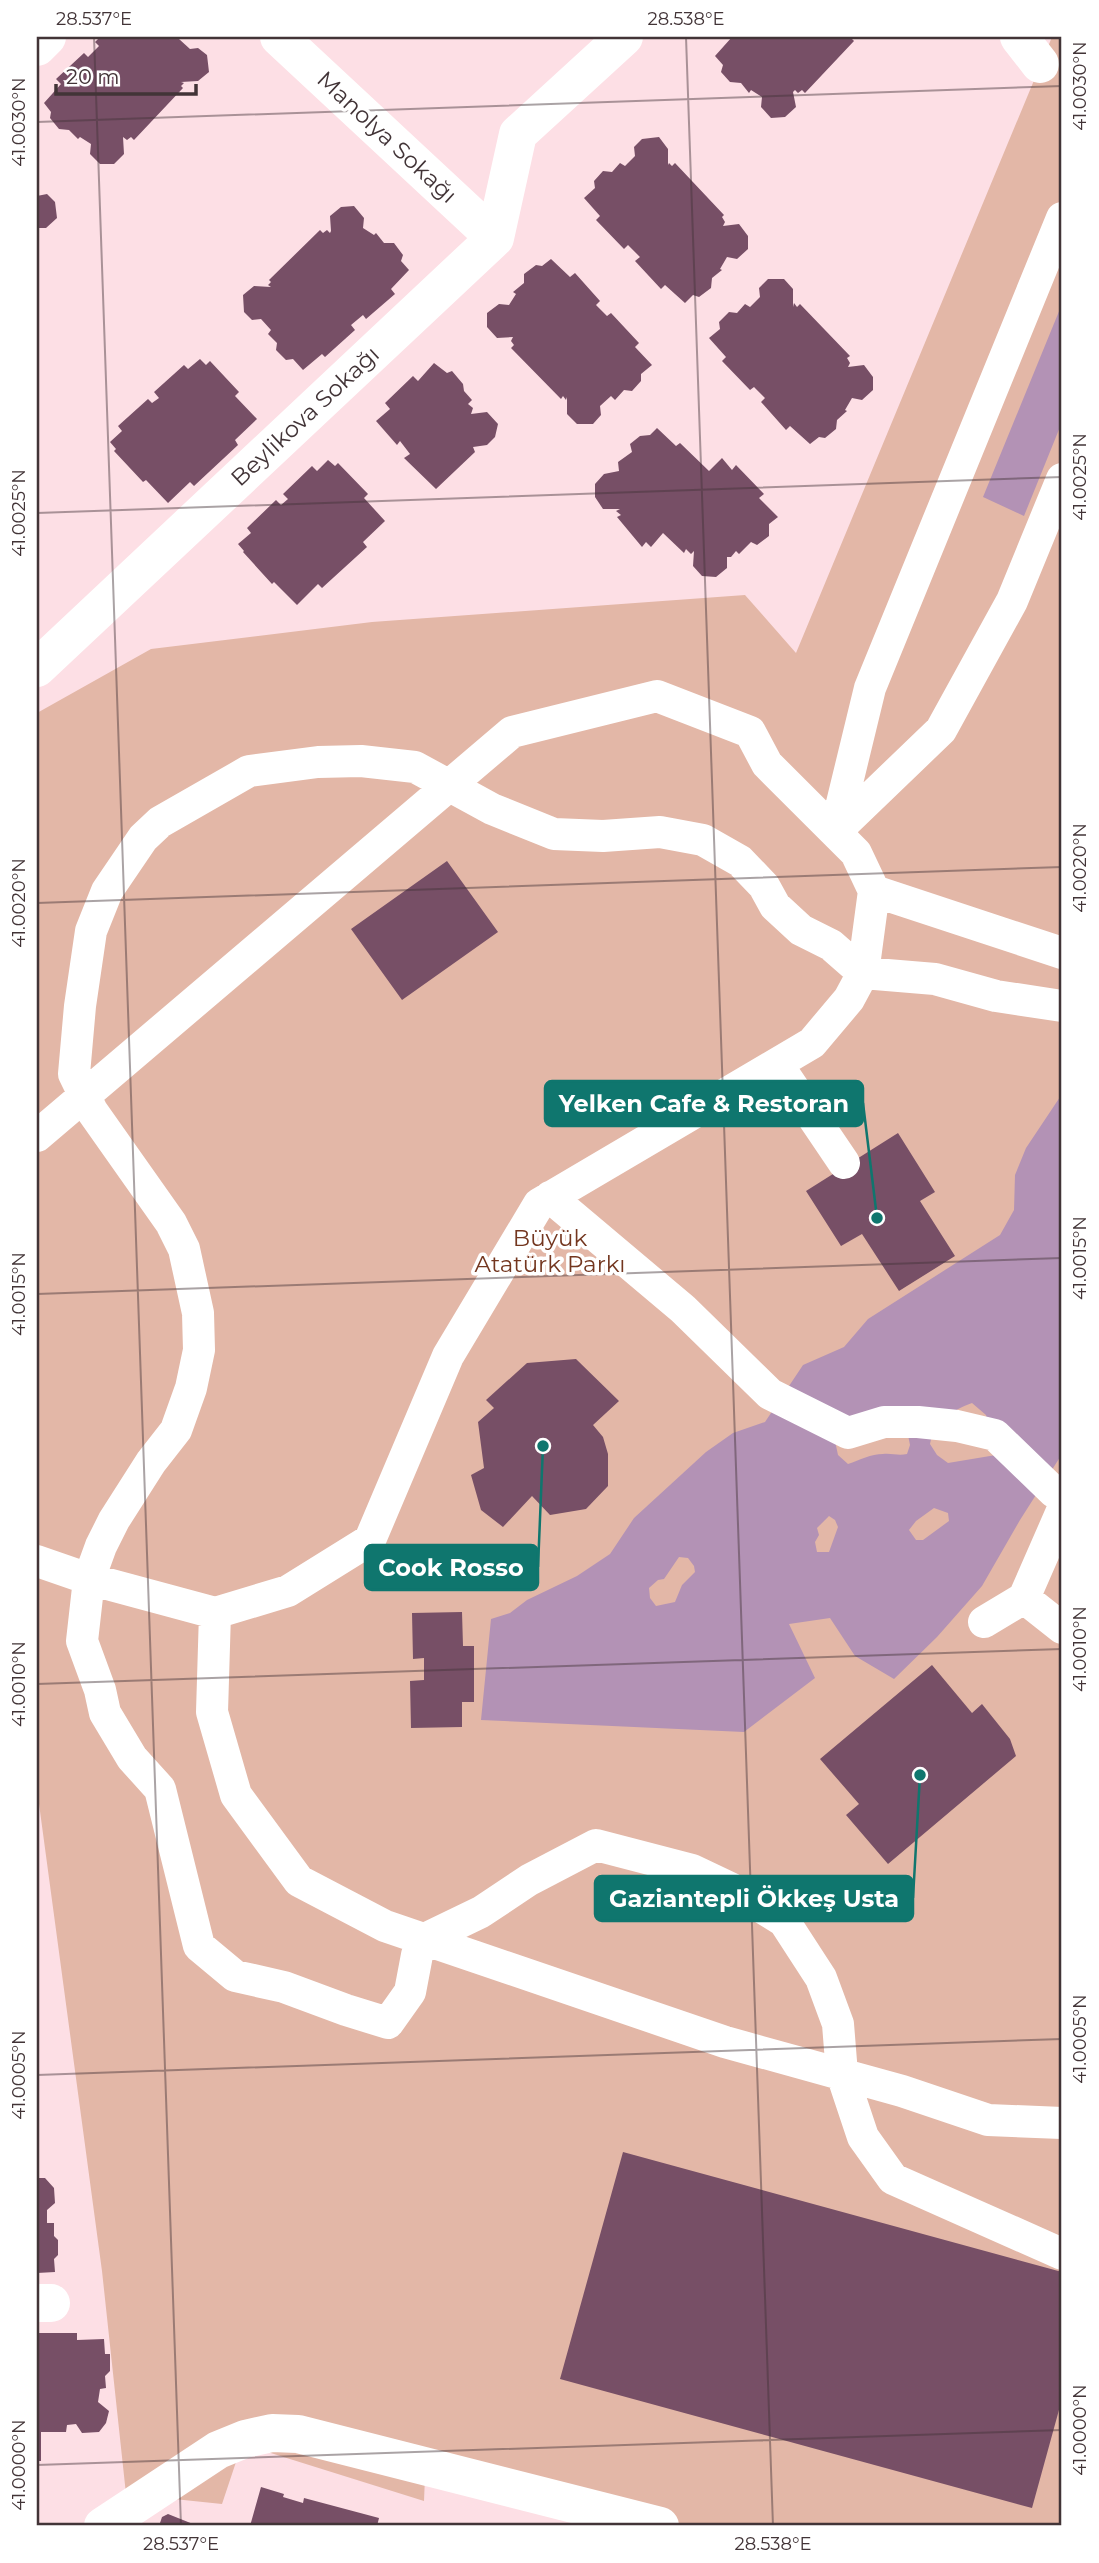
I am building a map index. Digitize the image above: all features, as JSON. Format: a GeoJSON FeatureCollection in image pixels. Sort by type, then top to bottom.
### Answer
{"type":"FeatureCollection","features":[{"type":"Feature","properties":{"kind":"street"},"geometry":{"type":"LineString","coordinates":[[37,47],[47,37]]}},
{"type":"Feature","properties":{"kind":"street","name":"Manolya Sokağı"},"geometry":{"type":"LineString","coordinates":[[279,37],[495,238]]}},
{"type":"Feature","properties":{"kind":"street"},"geometry":{"type":"LineString","coordinates":[[495,238],[518,134],[624,37]]}},
{"type":"Feature","properties":{"kind":"street"},"geometry":{"type":"LineString","coordinates":[[835,832],[870,688],[1062,218]]}},
{"type":"Feature","properties":{"kind":"street","name":"Beylikova Sokağı"},"geometry":{"type":"LineString","coordinates":[[37,668],[495,238]]}},
{"type":"Feature","properties":{"kind":"street"},"geometry":{"type":"LineString","coordinates":[[835,832],[941,730],[1012,600],[1062,479]]}},
{"type":"Feature","properties":{"kind":"street"},"geometry":{"type":"LineString","coordinates":[[37,1136],[512,732],[657,696],[750,732],[767,764],[856,853],[874,891],[863,973],[849,999],[812,1043],[539,1204],[448,1356],[370,1540],[288,1591],[215,1612],[89,1579],[37,1561]]}},
{"type":"Feature","properties":{"kind":"street"},"geometry":{"type":"LineString","coordinates":[[1062,1006],[996,996],[935,979],[863,973],[831,945],[802,930],[775,906],[764,886],[740,861],[703,840],[660,832],[603,836],[554,834],[492,809],[415,767],[361,761],[318,762],[248,771],[160,822],[143,838],[107,891],[91,931],[80,1006],[75,1074],[83,1096],[151,1198],[171,1223],[184,1249],[198,1313],[199,1350],[191,1388],[176,1430],[151,1462],[114,1520],[89,1579],[82,1641],[100,1690],[105,1713],[132,1758],[160,1789],[199,1946],[235,1976],[285,1987],[387,2023],[410,1992],[417,1955],[423,1940],[481,1912],[529,1880],[596,1844],[692,1870],[732,1889],[784,1921],[821,1978],[838,2024],[842,2074],[863,2137],[893,2179],[1062,2254]]}},
{"type":"Feature","properties":{"kind":"street"},"geometry":{"type":"LineString","coordinates":[[874,891],[1062,953]]}},
{"type":"Feature","properties":{"kind":"street"},"geometry":{"type":"LineString","coordinates":[[776,1064],[844,1163]]}},
{"type":"Feature","properties":{"kind":"street"},"geometry":{"type":"LineString","coordinates":[[550,1197],[683,1309],[770,1394],[848,1433],[884,1422],[931,1423],[995,1434],[1052,1488]]}},
{"type":"Feature","properties":{"kind":"street"},"geometry":{"type":"LineString","coordinates":[[984,1622],[1024,1598],[1062,1511]]}},
{"type":"Feature","properties":{"kind":"street"},"geometry":{"type":"LineString","coordinates":[[1024,1598],[1062,1628]]}},
{"type":"Feature","properties":{"kind":"street"},"geometry":{"type":"LineString","coordinates":[[215,1612],[212,1712],[236,1795],[299,1881],[385,1926],[725,2042],[902,2091],[988,2120],[1062,2123]]}},
{"type":"Feature","properties":{"kind":"street"},"geometry":{"type":"LineString","coordinates":[[103,2526],[218,2450],[245,2439],[272,2433],[298,2434],[657,2526]]}},
{"type":"Feature","properties":{"kind":"green space","name":"Büyük Atatürk Parkı"},"geometry":{"type":"Polygon","coordinates":[[[1052,37],[1062,37],[1062,2526],[672,2526],[425,2477],[424,2501],[242,2444],[222,2504],[126,2494],[102,2271],[37,1789],[37,713],[151,649],[372,622],[745,595],[796,653],[1052,37]]]}},
{"type":"Feature","properties":{"kind":"shaded area"},"geometry":{"type":"Polygon","coordinates":[[[1062,304],[1062,422],[1024,516],[983,497],[1062,304]]]}},
{"type":"Feature","properties":{"kind":"shaded area"},"geometry":{"type":"Polygon","coordinates":[[[1062,1094],[1062,1454],[982,1586],[937,1637],[894,1679],[855,1656],[830,1618],[789,1624],[815,1678],[744,1732],[481,1720],[491,1619],[510,1613],[527,1600],[577,1576],[610,1554],[634,1518],[706,1452],[733,1433],[765,1422],[803,1365],[844,1347],[868,1319],[1000,1235],[1014,1210],[1015,1175],[1026,1148],[1062,1094]],[[972,1403],[940,1423],[932,1436],[930,1444],[937,1455],[948,1463],[996,1455],[986,1415],[972,1403]],[[908,1435],[835,1441],[838,1455],[848,1464],[874,1455],[907,1454],[910,1445],[908,1435]],[[934,1508],[916,1521],[909,1530],[916,1540],[923,1540],[949,1521],[948,1513],[934,1508]],[[829,1516],[817,1528],[819,1535],[815,1542],[817,1552],[829,1552],[838,1527],[835,1520],[829,1516]],[[679,1557],[664,1579],[658,1580],[649,1588],[650,1598],[656,1606],[675,1602],[682,1585],[695,1572],[694,1566],[688,1558],[679,1557]]]}},
{"type":"Feature","properties":{"kind":"building"},"geometry":{"type":"Polygon","coordinates":[[[100,37],[180,37],[190,49],[198,48],[207,55],[209,72],[198,81],[181,82],[184,83],[181,86],[183,88],[134,140],[131,137],[127,140],[123,137],[124,154],[114,164],[100,164],[90,154],[91,144],[80,137],[78,139],[69,130],[59,129],[50,118],[51,112],[44,103],[61,84],[56,79],[84,53],[88,57],[99,46],[95,42],[100,37]]]}},
{"type":"Feature","properties":{"kind":"building"},"geometry":{"type":"Polygon","coordinates":[[[732,37],[855,37],[805,93],[802,90],[793,92],[796,107],[785,117],[771,118],[761,107],[762,97],[751,90],[749,93],[741,83],[730,82],[721,72],[723,65],[715,56],[732,37]]]}},
{"type":"Feature","properties":{"kind":"building"},"geometry":{"type":"Polygon","coordinates":[[[659,137],[668,149],[668,165],[675,163],[724,215],[723,226],[739,224],[748,236],[748,249],[737,259],[727,257],[720,269],[722,270],[712,278],[711,288],[699,297],[693,295],[685,303],[665,285],[661,289],[635,261],[640,257],[628,245],[624,249],[596,220],[600,216],[584,198],[595,188],[594,181],[603,171],[612,172],[620,163],[625,166],[635,156],[634,147],[642,139],[659,137]]]}},
{"type":"Feature","properties":{"kind":"building"},"geometry":{"type":"Polygon","coordinates":[[[47,194],[55,202],[57,218],[46,228],[37,228],[37,196],[47,194]]]}},
{"type":"Feature","properties":{"kind":"building"},"geometry":{"type":"Polygon","coordinates":[[[354,206],[364,218],[363,228],[374,235],[376,233],[384,243],[394,243],[403,255],[401,261],[409,270],[391,289],[395,294],[366,319],[363,315],[351,325],[355,330],[325,357],[322,354],[303,370],[293,359],[286,360],[276,350],[277,343],[268,334],[271,330],[261,319],[252,320],[244,312],[243,295],[254,286],[271,287],[268,285],[271,282],[269,280],[320,230],[330,233],[330,216],[341,207],[354,206]]]}},
{"type":"Feature","properties":{"kind":"building"},"geometry":{"type":"Polygon","coordinates":[[[551,259],[570,277],[575,273],[600,301],[596,305],[607,316],[611,313],[639,343],[635,347],[652,365],[641,374],[641,381],[632,391],[624,390],[615,400],[611,396],[600,406],[601,415],[593,424],[577,424],[567,414],[567,397],[566,400],[563,396],[561,399],[511,348],[514,345],[511,341],[513,337],[497,338],[487,327],[487,313],[499,304],[509,305],[516,294],[513,292],[524,283],[524,274],[551,259]]]}},
{"type":"Feature","properties":{"kind":"building"},"geometry":{"type":"Polygon","coordinates":[[[768,279],[784,279],[793,289],[793,307],[794,303],[797,307],[800,304],[850,356],[847,358],[850,363],[848,367],[864,365],[873,377],[873,390],[862,400],[852,398],[845,410],[847,411],[837,420],[836,429],[825,438],[819,437],[810,444],[790,426],[786,430],[761,402],[765,398],[754,387],[750,390],[722,361],[726,357],[709,338],[720,329],[719,322],[729,312],[737,313],[745,304],[750,307],[760,297],[759,288],[768,279]]]}},
{"type":"Feature","properties":{"kind":"building"},"geometry":{"type":"Polygon","coordinates":[[[200,359],[206,365],[210,361],[239,392],[235,396],[257,419],[235,440],[238,445],[194,486],[190,482],[168,503],[146,480],[143,482],[114,451],[116,449],[110,442],[122,431],[118,426],[148,399],[152,403],[159,398],[154,392],[184,365],[188,369],[200,359]]]}},
{"type":"Feature","properties":{"kind":"building"},"geometry":{"type":"Polygon","coordinates":[[[434,363],[447,373],[452,371],[463,384],[464,391],[472,400],[468,404],[473,408],[471,414],[487,412],[498,424],[495,437],[487,445],[473,447],[475,452],[436,489],[404,458],[410,454],[400,441],[397,445],[376,421],[390,409],[385,403],[413,376],[418,381],[434,363]]]}},
{"type":"Feature","properties":{"kind":"building"},"geometry":{"type":"Polygon","coordinates":[[[657,428],[676,446],[680,443],[709,471],[722,458],[732,470],[736,465],[764,494],[759,498],[778,517],[769,524],[769,536],[757,545],[751,542],[739,554],[736,551],[731,557],[727,557],[727,568],[716,577],[702,576],[693,566],[694,551],[691,554],[686,549],[684,553],[663,533],[651,547],[646,542],[642,547],[617,517],[621,515],[616,511],[620,509],[603,509],[595,497],[595,484],[604,474],[619,471],[618,462],[632,452],[630,444],[640,436],[650,435],[657,428]]]}},
{"type":"Feature","properties":{"kind":"building"},"geometry":{"type":"Polygon","coordinates":[[[328,460],[335,466],[338,463],[368,494],[364,498],[385,521],[363,542],[367,547],[322,588],[318,584],[297,605],[274,582],[272,584],[238,544],[251,533],[247,528],[276,500],[281,505],[288,499],[283,494],[312,466],[317,471],[328,460]]]}},
{"type":"Feature","properties":{"kind":"building"},"geometry":{"type":"Polygon","coordinates":[[[447,861],[498,932],[402,1000],[351,929],[447,861]]]}},
{"type":"Feature","properties":{"kind":"building"},"geometry":{"type":"Polygon","coordinates":[[[898,1133],[935,1192],[920,1201],[955,1256],[899,1291],[862,1234],[841,1246],[806,1191],[898,1133]]]}},
{"type":"Feature","properties":{"kind":"building"},"geometry":{"type":"Polygon","coordinates":[[[576,1359],[619,1401],[593,1425],[603,1437],[608,1454],[608,1486],[586,1509],[550,1515],[532,1496],[503,1527],[481,1510],[471,1475],[484,1468],[478,1422],[494,1408],[486,1400],[527,1363],[576,1359]]]}},
{"type":"Feature","properties":{"kind":"building"},"geometry":{"type":"Polygon","coordinates":[[[462,1612],[463,1646],[474,1646],[474,1702],[462,1702],[462,1727],[411,1728],[410,1681],[424,1680],[424,1658],[413,1659],[412,1613],[462,1612]]]}},
{"type":"Feature","properties":{"kind":"building"},"geometry":{"type":"Polygon","coordinates":[[[932,1665],[972,1713],[982,1704],[1010,1739],[1016,1756],[888,1864],[846,1815],[859,1804],[820,1759],[932,1665]]]}},
{"type":"Feature","properties":{"kind":"building"},"geometry":{"type":"Polygon","coordinates":[[[623,2152],[1062,2272],[1062,2399],[1032,2508],[560,2379],[623,2152]]]}},
{"type":"Feature","properties":{"kind":"building"},"geometry":{"type":"Polygon","coordinates":[[[37,2178],[45,2178],[54,2188],[55,2203],[47,2210],[47,2223],[54,2223],[54,2236],[58,2240],[58,2255],[54,2259],[55,2272],[37,2273],[37,2178]]]}},
{"type":"Feature","properties":{"kind":"building"},"geometry":{"type":"Polygon","coordinates":[[[38,2333],[77,2333],[77,2340],[104,2339],[105,2354],[110,2354],[110,2371],[105,2376],[106,2388],[100,2389],[98,2402],[109,2411],[106,2423],[99,2432],[82,2433],[76,2424],[67,2425],[66,2432],[41,2432],[41,2461],[37,2461],[38,2333]]]}},
{"type":"Feature","properties":{"kind":"building"},"geometry":{"type":"Polygon","coordinates":[[[261,2487],[303,2503],[304,2498],[379,2518],[377,2526],[250,2526],[261,2487]]]}},
{"type":"Feature","properties":{"kind":"building"},"geometry":{"type":"Polygon","coordinates":[[[168,2514],[198,2526],[159,2526],[162,2517],[168,2514]]]}},
{"type":"Feature","properties":{"kind":"place","name":"Yelken Cafe & Restoran"},"geometry":{"type":"Point","coordinates":[877,1218]}},
{"type":"Feature","properties":{"kind":"place","name":"Cook Rosso"},"geometry":{"type":"Point","coordinates":[543,1446]}},
{"type":"Feature","properties":{"kind":"place","name":"Gaziantepli Ökkeş Usta"},"geometry":{"type":"Point","coordinates":[920,1775]}}]}
